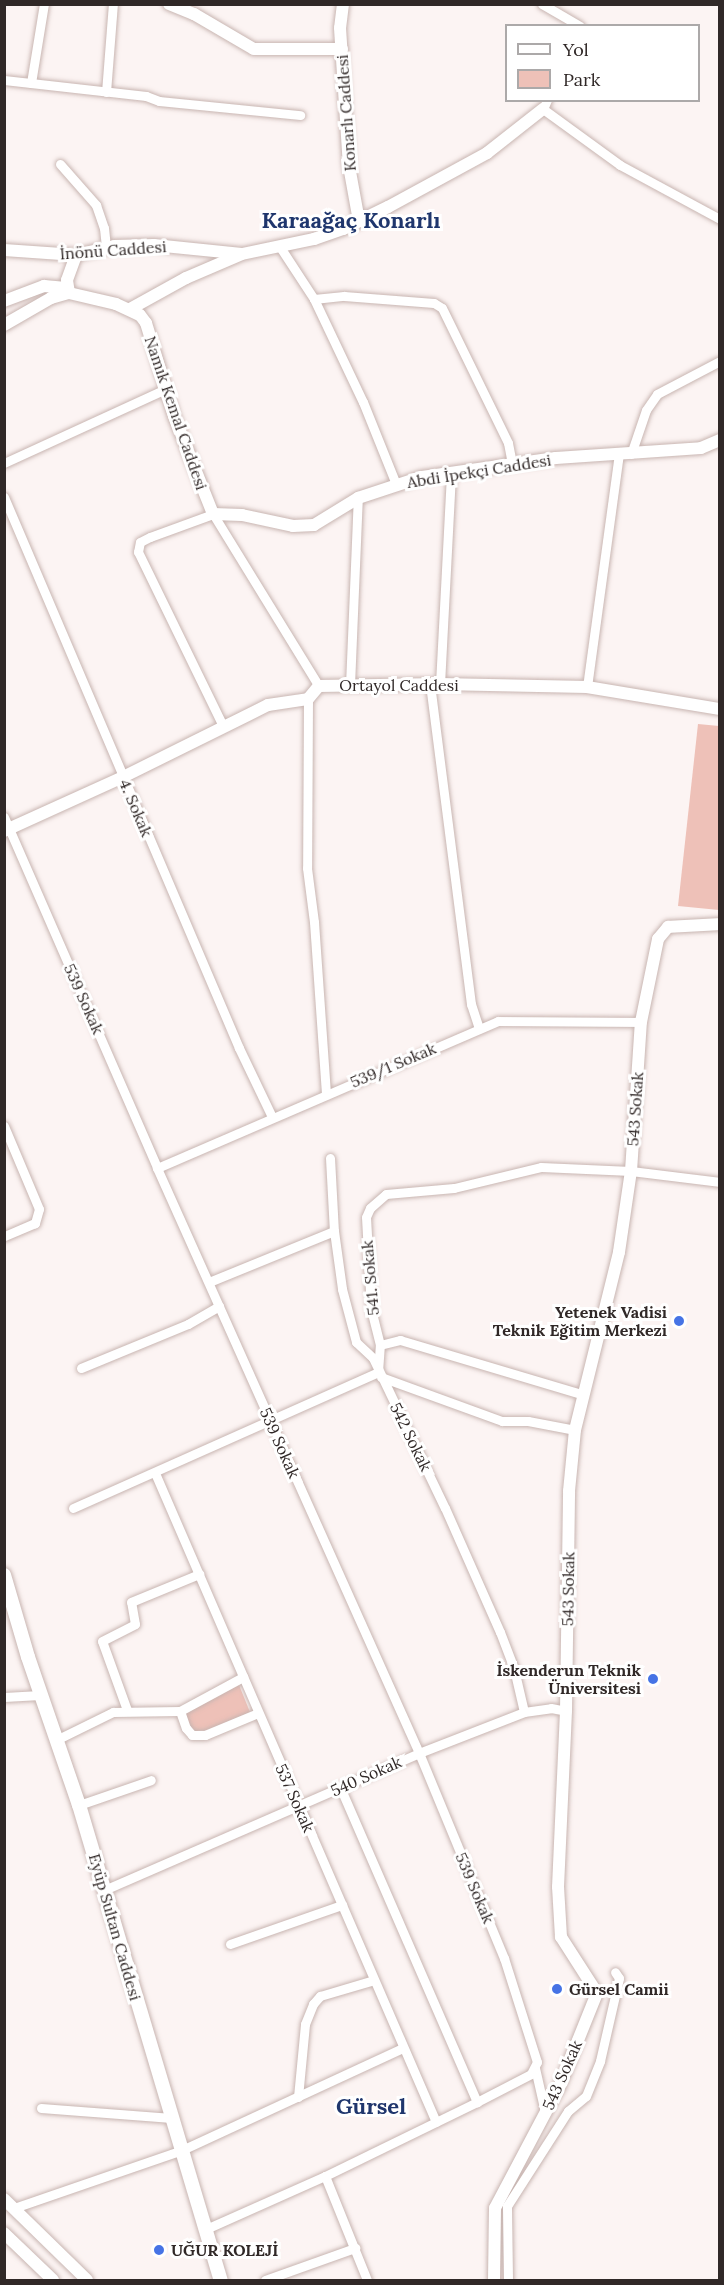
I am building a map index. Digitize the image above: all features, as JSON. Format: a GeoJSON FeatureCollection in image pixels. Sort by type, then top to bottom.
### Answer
{"type":"FeatureCollection","features":[{"type":"Feature","properties":{"kind":"main road","name":"Eyüp Sultan Caddesi"},"geometry":{"type":"LineString","coordinates":[[4,1575],[40,1695],[79,1805],[221,2280]]}},
{"type":"Feature","properties":{"kind":"street"},"geometry":{"type":"LineString","coordinates":[[31,83],[45,4]]}},
{"type":"Feature","properties":{"kind":"street"},"geometry":{"type":"LineString","coordinates":[[106,92],[113,4]]}},
{"type":"Feature","properties":{"kind":"street"},"geometry":{"type":"LineString","coordinates":[[168,4],[194,14],[254,49],[342,49]]}},
{"type":"Feature","properties":{"kind":"street","name":"Konarlı Caddesi"},"geometry":{"type":"LineString","coordinates":[[343,4],[342,49],[351,188],[358,221]]}},
{"type":"Feature","properties":{"kind":"street"},"geometry":{"type":"LineString","coordinates":[[542,4],[577,24]]}},
{"type":"Feature","properties":{"kind":"street"},"geometry":{"type":"LineString","coordinates":[[4,80],[146,96],[170,103],[300,115]]}},
{"type":"Feature","properties":{"kind":"street"},"geometry":{"type":"LineString","coordinates":[[544,105],[621,165],[718,218],[720,231]]}},
{"type":"Feature","properties":{"kind":"street","name":"İnönü Caddesi"},"geometry":{"type":"LineString","coordinates":[[4,250],[76,255],[106,248],[176,246],[242,254],[314,239],[358,221],[487,153],[544,105]]}},
{"type":"Feature","properties":{"kind":"street"},"geometry":{"type":"LineString","coordinates":[[60,164],[96,205],[104,228],[106,248]]}},
{"type":"Feature","properties":{"kind":"street"},"geometry":{"type":"LineString","coordinates":[[280,247],[314,299],[363,402],[396,484]]}},
{"type":"Feature","properties":{"kind":"street"},"geometry":{"type":"LineString","coordinates":[[4,301],[44,286],[129,309],[194,275],[242,254]]}},
{"type":"Feature","properties":{"kind":"street"},"geometry":{"type":"LineString","coordinates":[[68,291],[76,255]]}},
{"type":"Feature","properties":{"kind":"street"},"geometry":{"type":"LineString","coordinates":[[4,325],[68,291]]}},
{"type":"Feature","properties":{"kind":"street"},"geometry":{"type":"LineString","coordinates":[[314,299],[344,296],[434,303],[442,308],[508,443],[512,463]]}},
{"type":"Feature","properties":{"kind":"street","name":"Namık Kemal Caddesi"},"geometry":{"type":"LineString","coordinates":[[129,309],[140,315],[146,324],[166,389],[213,514]]}},
{"type":"Feature","properties":{"kind":"street"},"geometry":{"type":"LineString","coordinates":[[587,687],[625,454],[646,410],[657,394],[720,362]]}},
{"type":"Feature","properties":{"kind":"street"},"geometry":{"type":"LineString","coordinates":[[4,463],[166,389]]}},
{"type":"Feature","properties":{"kind":"street","name":"Abdi İpekçi Caddesi"},"geometry":{"type":"LineString","coordinates":[[213,514],[242,515],[305,526],[314,525],[358,498],[396,484],[512,463],[700,448],[720,440]]}},
{"type":"Feature","properties":{"kind":"street"},"geometry":{"type":"LineString","coordinates":[[451,473],[435,684],[471,1004],[479,1029]]}},
{"type":"Feature","properties":{"kind":"street","name":"4. Sokak"},"geometry":{"type":"LineString","coordinates":[[4,497],[123,777],[272,1117]]}},
{"type":"Feature","properties":{"kind":"street"},"geometry":{"type":"LineString","coordinates":[[350,685],[358,498]]}},
{"type":"Feature","properties":{"kind":"street"},"geometry":{"type":"LineString","coordinates":[[223,726],[138,552],[140,542],[150,537],[213,514],[319,686]]}},
{"type":"Feature","properties":{"kind":"street","name":"Ortayol Caddesi"},"geometry":{"type":"LineString","coordinates":[[308,699],[319,686],[435,684],[587,687],[720,709]]}},
{"type":"Feature","properties":{"kind":"street"},"geometry":{"type":"LineString","coordinates":[[6,825],[123,777],[268,705],[308,699],[307,867],[315,922],[326,1094]]}},
{"type":"Feature","properties":{"kind":"street","name":"539 Sokak"},"geometry":{"type":"LineString","coordinates":[[6,825],[419,1753],[504,1958],[537,2062],[533,2071],[545,2112]]}},
{"type":"Feature","properties":{"kind":"street","name":"543 Sokak"},"geometry":{"type":"LineString","coordinates":[[495,2280],[495,2208],[560,2085],[597,1993],[561,1937],[558,1887],[566,1710],[569,1491],[575,1430],[619,1252],[631,1171],[641,1022],[657,939],[668,927],[720,924]]}},
{"type":"Feature","properties":{"kind":"street","name":"539/1 Sokak"},"geometry":{"type":"LineString","coordinates":[[157,1168],[498,1021],[641,1022]]}},
{"type":"Feature","properties":{"kind":"street"},"geometry":{"type":"LineString","coordinates":[[4,1126],[39,1209],[35,1223],[4,1236]]}},
{"type":"Feature","properties":{"kind":"street","name":"542 Sokak"},"geometry":{"type":"LineString","coordinates":[[330,1158],[334,1231],[345,1308],[356,1342],[373,1358],[445,1508],[500,1632],[514,1669],[524,1712]]}},
{"type":"Feature","properties":{"kind":"street","name":"541. Sokak"},"geometry":{"type":"LineString","coordinates":[[380,1374],[380,1345],[371,1309],[366,1217],[370,1208],[386,1194],[454,1188],[541,1167],[631,1171],[720,1182]]}},
{"type":"Feature","properties":{"kind":"street"},"geometry":{"type":"LineString","coordinates":[[209,1282],[334,1231]]}},
{"type":"Feature","properties":{"kind":"street"},"geometry":{"type":"LineString","coordinates":[[81,1368],[188,1324],[219,1306]]}},
{"type":"Feature","properties":{"kind":"street"},"geometry":{"type":"LineString","coordinates":[[380,1345],[400,1340],[584,1395]]}},
{"type":"Feature","properties":{"kind":"street"},"geometry":{"type":"LineString","coordinates":[[73,1508],[380,1374],[502,1421],[528,1421],[575,1430]]}},
{"type":"Feature","properties":{"kind":"street","name":"537 Sokak"},"geometry":{"type":"LineString","coordinates":[[155,1473],[436,2122]]}},
{"type":"Feature","properties":{"kind":"street"},"geometry":{"type":"LineString","coordinates":[[127,1710],[102,1641],[135,1624],[131,1602],[199,1574]]}},
{"type":"Feature","properties":{"kind":"street"},"geometry":{"type":"LineString","coordinates":[[56,1740],[113,1712],[180,1711],[243,1677]]}},
{"type":"Feature","properties":{"kind":"street"},"geometry":{"type":"LineString","coordinates":[[4,1697],[40,1695]]}},
{"type":"Feature","properties":{"kind":"street","name":"540 Sokak"},"geometry":{"type":"LineString","coordinates":[[104,1890],[419,1753],[524,1712],[551,1708],[566,1710]]}},
{"type":"Feature","properties":{"kind":"street"},"geometry":{"type":"LineString","coordinates":[[180,1711],[186,1728],[192,1735],[205,1735],[258,1713]]}},
{"type":"Feature","properties":{"kind":"street"},"geometry":{"type":"LineString","coordinates":[[79,1805],[151,1780]]}},
{"type":"Feature","properties":{"kind":"street"},"geometry":{"type":"LineString","coordinates":[[340,1787],[477,2102]]}},
{"type":"Feature","properties":{"kind":"street"},"geometry":{"type":"LineString","coordinates":[[230,1944],[342,1905]]}},
{"type":"Feature","properties":{"kind":"street"},"geometry":{"type":"LineString","coordinates":[[508,2280],[507,2206],[567,2111],[586,2096],[600,2061],[619,1978],[615,1972]]}},
{"type":"Feature","properties":{"kind":"street"},"geometry":{"type":"LineString","coordinates":[[298,2097],[305,2024],[313,2004],[320,1996],[374,1980]]}},
{"type":"Feature","properties":{"kind":"street"},"geometry":{"type":"LineString","coordinates":[[87,2280],[9,2204],[182,2150],[403,2048]]}},
{"type":"Feature","properties":{"kind":"street"},"geometry":{"type":"LineString","coordinates":[[206,2229],[325,2176],[477,2102],[533,2071]]}},
{"type":"Feature","properties":{"kind":"street"},"geometry":{"type":"LineString","coordinates":[[41,2108],[172,2118]]}},
{"type":"Feature","properties":{"kind":"street"},"geometry":{"type":"LineString","coordinates":[[325,2176],[367,2280]]}},
{"type":"Feature","properties":{"kind":"street"},"geometry":{"type":"LineString","coordinates":[[4,2233],[53,2280]]}},
{"type":"Feature","properties":{"kind":"street"},"geometry":{"type":"LineString","coordinates":[[265,2280],[355,2248]]}},
{"type":"Feature","properties":{"kind":"green space"},"geometry":{"type":"Polygon","coordinates":[[[698,724],[719,726],[719,910],[678,906],[698,724]]]}},
{"type":"Feature","properties":{"kind":"green space"},"geometry":{"type":"Polygon","coordinates":[[[239,1685],[250,1712],[209,1730],[195,1731],[190,1728],[184,1713],[239,1685]]]}},
{"type":"Feature","properties":{"kind":"place","name":"Yetenek Vadisi Teknik Eğitim Merkezi"},"geometry":{"type":"Point","coordinates":[679,1321]}},
{"type":"Feature","properties":{"kind":"place","name":"İskenderun Teknik Üniversitesi"},"geometry":{"type":"Point","coordinates":[653,1679]}},
{"type":"Feature","properties":{"kind":"place","name":"Gürsel Camii"},"geometry":{"type":"Point","coordinates":[557,1989]}},
{"type":"Feature","properties":{"kind":"place","name":"UĞUR KOLEJİ"},"geometry":{"type":"Point","coordinates":[159,2250]}},
{"type":"Feature","properties":{"kind":"district","name":"Karaağaç Konarlı"},"geometry":{"type":"Point","coordinates":[351,221]}},
{"type":"Feature","properties":{"kind":"district","name":"Gürsel"},"geometry":{"type":"Point","coordinates":[371,2107]}}]}
